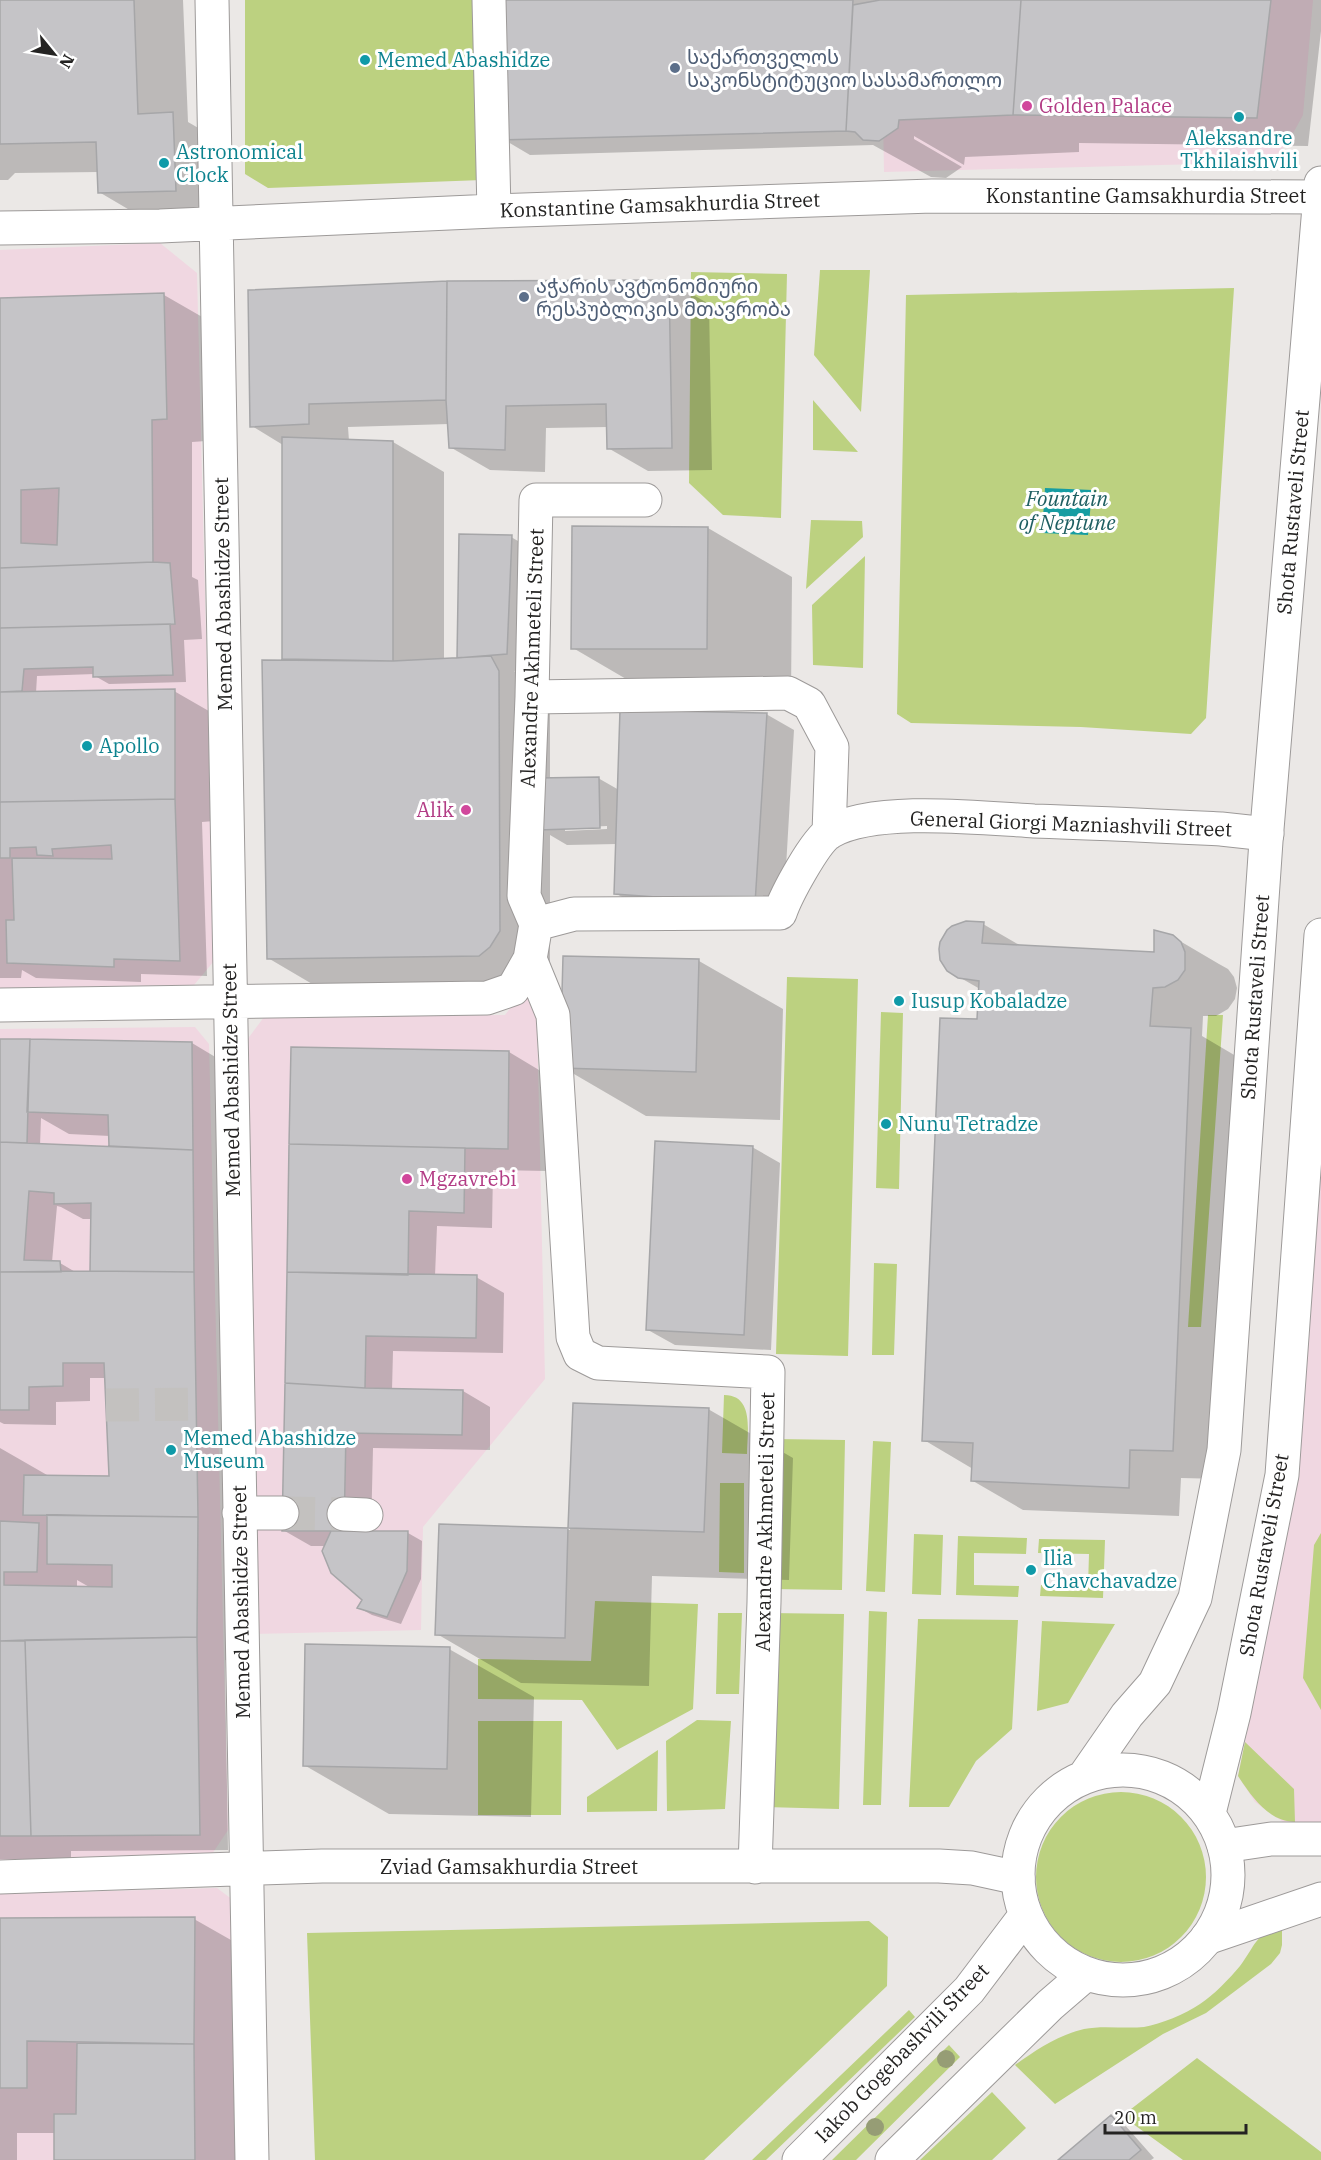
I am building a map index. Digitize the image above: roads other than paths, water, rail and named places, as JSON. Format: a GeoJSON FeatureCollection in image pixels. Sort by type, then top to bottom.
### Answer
{"type":"FeatureCollection","features":[{"type":"Feature","properties":{"kind":"street","name":"Memed Abashidze Street"},"geometry":{"type":"LineString","coordinates":[[212,0],[252,2160]]}},
{"type":"Feature","properties":{"kind":"street"},"geometry":{"type":"LineString","coordinates":[[489,0],[494,211]]}},
{"type":"Feature","properties":{"kind":"street","name":"Konstantine Gamsakhurdia Street"},"geometry":{"type":"LineString","coordinates":[[0,228],[160,226],[494,211],[932,196],[1320,190]]}},
{"type":"Feature","properties":{"kind":"street","name":"Shota Rustaveli Street"},"geometry":{"type":"LineString","coordinates":[[1084,1777],[1126,1715],[1155,1683],[1195,1598],[1222,1461],[1267,834],[1320,190]]}},
{"type":"Feature","properties":{"kind":"street","name":"Alexandre Akhmeteli Street"},"geometry":{"type":"LineString","coordinates":[[536,924],[524,896],[532,697],[536,500],[645,500]]}},
{"type":"Feature","properties":{"kind":"street"},"geometry":{"type":"LineString","coordinates":[[0,1005],[487,998],[513,988],[530,959],[536,924],[574,914],[780,913],[786,895],[829,833],[832,747],[809,704],[788,693],[532,697]]}},
{"type":"Feature","properties":{"kind":"street","name":"General Giorgi Mazniashvili Street"},"geometry":{"type":"LineString","coordinates":[[829,833],[859,822],[916,815],[1221,829],[1267,834]]}},
{"type":"Feature","properties":{"kind":"street","name":"Shota Rustaveli Street"},"geometry":{"type":"LineString","coordinates":[[1209,1813],[1234,1713],[1282,1475],[1310,1243],[1321,935]]}},
{"type":"Feature","properties":{"kind":"street","name":"Alexandre Akhmeteli Street"},"geometry":{"type":"LineString","coordinates":[[530,959],[553,1015],[573,1337],[580,1354],[598,1363],[768,1372],[764,1602],[755,1867]]}},
{"type":"Feature","properties":{"kind":"street"},"geometry":{"type":"LineString","coordinates":[[239,1513],[282,1512]]}},
{"type":"Feature","properties":{"kind":"street"},"geometry":{"type":"LineString","coordinates":[[1118,1769],[1152,1773],[1184,1788],[1209,1813],[1224,1846],[1228,1878],[1223,1910],[1207,1938],[1183,1961],[1153,1976],[1119,1981],[1086,1974],[1050,1951],[1025,1916],[1018,1878],[1021,1846],[1035,1816],[1056,1793],[1084,1777],[1118,1769]]}},
{"type":"Feature","properties":{"kind":"street"},"geometry":{"type":"LineString","coordinates":[[1224,1846],[1271,1839],[1321,1839]]}},
{"type":"Feature","properties":{"kind":"street","name":"Zviad Gamsakhurdia Street"},"geometry":{"type":"LineString","coordinates":[[0,1877],[322,1866],[939,1866],[972,1868],[1018,1878]]}},
{"type":"Feature","properties":{"kind":"street"},"geometry":{"type":"LineString","coordinates":[[1207,1938],[1321,1899]]}},
{"type":"Feature","properties":{"kind":"street","name":"Iakob Gogebashvili Street"},"geometry":{"type":"LineString","coordinates":[[799,2160],[969,1990],[1025,1916]]}},
{"type":"Feature","properties":{"kind":"street"},"geometry":{"type":"LineString","coordinates":[[892,2160],[1050,2005],[1086,1974]]}},
{"type":"Feature","properties":{"kind":"water","name":"Fountain of Neptune"},"geometry":{"type":"Polygon","coordinates":[[[1045,488],[1092,490],[1088,535],[1042,533],[1045,488]]]}},
{"type":"Feature","properties":{"kind":"tunnel"},"geometry":{"type":"LineString","coordinates":[[106,1405],[201,1404]]}},
{"type":"Feature","properties":{"kind":"tunnel"},"geometry":{"type":"LineString","coordinates":[[282,1513],[344,1514]]}},
{"type":"Feature","properties":{"kind":"place","name":"Memed Abashidze"},"geometry":{"type":"Point","coordinates":[365,60]}},
{"type":"Feature","properties":{"kind":"place","name":"საქართველოს საკონსტიტუციო სასამართლო"},"geometry":{"type":"Point","coordinates":[675,68]}},
{"type":"Feature","properties":{"kind":"place","name":"Golden Palace"},"geometry":{"type":"Point","coordinates":[1027,106]}},
{"type":"Feature","properties":{"kind":"place","name":"Aleksandre Tkhilaishvili"},"geometry":{"type":"Point","coordinates":[1239,117]}},
{"type":"Feature","properties":{"kind":"place","name":"Astronomical Clock"},"geometry":{"type":"Point","coordinates":[164,163]}},
{"type":"Feature","properties":{"kind":"place","name":"აჭარის ავტონომიური რესპუბლიკის მთავრობა"},"geometry":{"type":"Point","coordinates":[524,297]}},
{"type":"Feature","properties":{"kind":"place","name":"Apollo"},"geometry":{"type":"Point","coordinates":[87,746]}},
{"type":"Feature","properties":{"kind":"place","name":"Alik"},"geometry":{"type":"Point","coordinates":[466,810]}},
{"type":"Feature","properties":{"kind":"place","name":"Iusup Kobaladze"},"geometry":{"type":"Point","coordinates":[899,1001]}},
{"type":"Feature","properties":{"kind":"place","name":"Nunu Tetradze"},"geometry":{"type":"Point","coordinates":[886,1124]}},
{"type":"Feature","properties":{"kind":"place","name":"Mgzavrebi"},"geometry":{"type":"Point","coordinates":[407,1179]}},
{"type":"Feature","properties":{"kind":"place","name":"Memed Abashidze Museum"},"geometry":{"type":"Point","coordinates":[171,1450]}},
{"type":"Feature","properties":{"kind":"place","name":"Ilia Chavchavadze"},"geometry":{"type":"Point","coordinates":[1031,1570]}}]}
